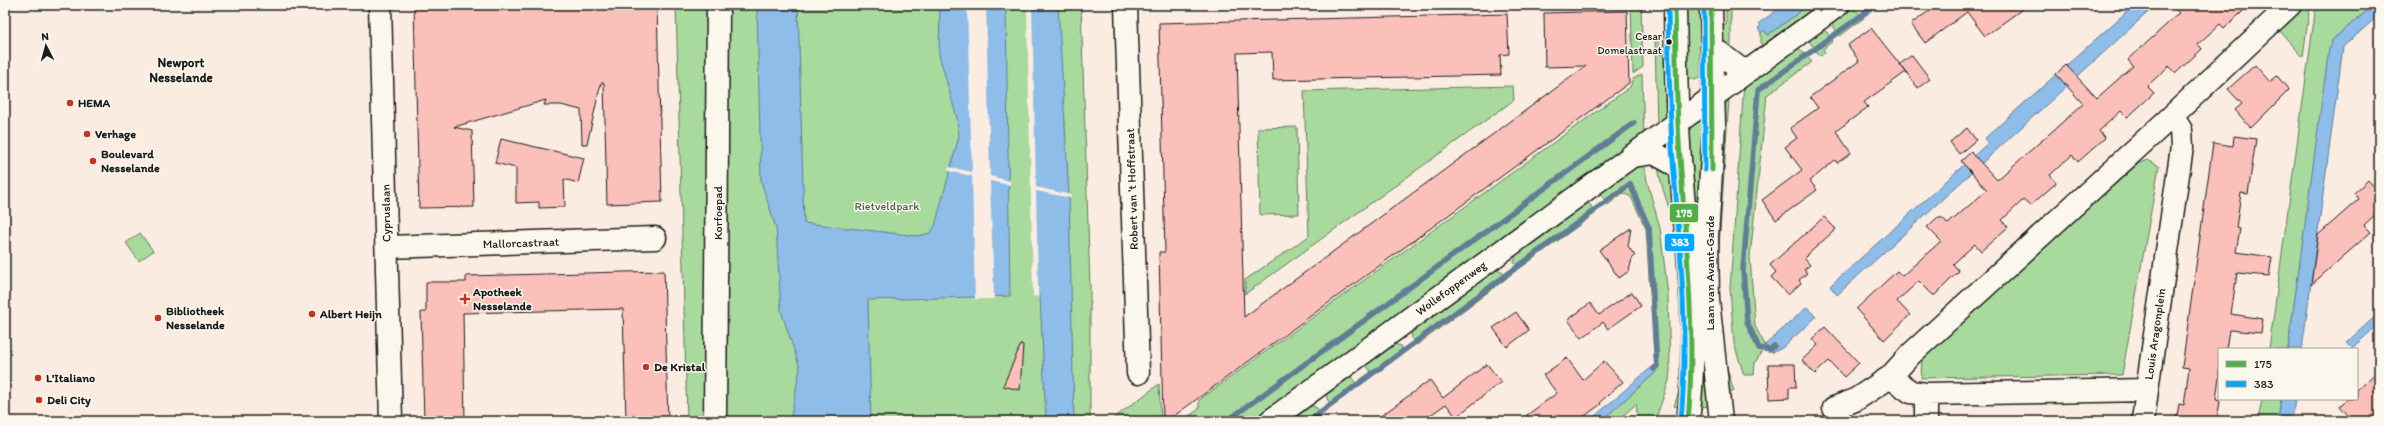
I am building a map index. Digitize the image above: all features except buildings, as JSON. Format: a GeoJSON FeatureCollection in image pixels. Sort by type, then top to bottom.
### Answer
{"type":"FeatureCollection","features":[{"type":"Feature","properties":{"kind":"street","name":"Cypruslaan"},"geometry":{"type":"LineString","coordinates":[[380,5],[391,421]]}},
{"type":"Feature","properties":{"kind":"street","name":"Korfoepad"},"geometry":{"type":"LineString","coordinates":[[715,421],[718,5]]}},
{"type":"Feature","properties":{"kind":"street","name":"Robert van 't Hoffstraat"},"geometry":{"type":"LineString","coordinates":[[1126,5],[1138,373]]}},
{"type":"Feature","properties":{"kind":"street","name":"Laan van Avant-Garde"},"geometry":{"type":"LineString","coordinates":[[1675,5],[1678,122],[1689,243],[1693,311],[1693,368],[1688,421]]}},
{"type":"Feature","properties":{"kind":"street","name":"Laan van Avant-Garde"},"geometry":{"type":"LineString","coordinates":[[1711,5],[1713,146],[1707,236],[1708,300],[1720,421]]}},
{"type":"Feature","properties":{"kind":"street","name":"Wollefoppenweg"},"geometry":{"type":"LineString","coordinates":[[1270,421],[1838,5]]}},
{"type":"Feature","properties":{"kind":"street"},"geometry":{"type":"LineString","coordinates":[[1834,408],[1855,400],[1890,377],[1911,354],[2172,116],[2290,5]]}},
{"type":"Feature","properties":{"kind":"street"},"geometry":{"type":"LineString","coordinates":[[1712,47],[1739,68],[1750,70]]}},
{"type":"Feature","properties":{"kind":"street","name":"Louis Aragonplein"},"geometry":{"type":"LineString","coordinates":[[1890,377],[1911,392],[1926,394],[2147,390],[2182,147],[2181,130],[2172,116]]}},
{"type":"Feature","properties":{"kind":"street","name":"Wollefoppenweg"},"geometry":{"type":"LineString","coordinates":[[1631,156],[1654,153],[1681,168]]}},
{"type":"Feature","properties":{"kind":"street","name":"Mallorcastraat"},"geometry":{"type":"LineString","coordinates":[[386,247],[655,238]]}},
{"type":"Feature","properties":{"kind":"street"},"geometry":{"type":"LineString","coordinates":[[2143,421],[2147,390]]}},
{"type":"Feature","properties":{"kind":"street"},"geometry":{"type":"LineString","coordinates":[[1926,394],[1926,421]]}},
{"type":"Feature","properties":{"kind":"green space","name":"Rietveldpark"},"geometry":{"type":"Polygon","coordinates":[[[676,5],[1081,5],[1090,287],[1090,421],[687,421],[676,5]]]}},
{"type":"Feature","properties":{"kind":"green space"},"geometry":{"type":"Polygon","coordinates":[[[1631,5],[1641,5],[1643,67],[1633,74],[1631,5]]]}},
{"type":"Feature","properties":{"kind":"green space"},"geometry":{"type":"Polygon","coordinates":[[[1682,5],[1703,5],[1704,76],[1695,80],[1686,77],[1682,5]]]}},
{"type":"Feature","properties":{"kind":"green space"},"geometry":{"type":"Polygon","coordinates":[[[1726,5],[1731,5],[1731,53],[1718,39],[1718,26],[1726,25],[1726,5]]]}},
{"type":"Feature","properties":{"kind":"green space"},"geometry":{"type":"Polygon","coordinates":[[[1809,5],[1825,5],[1761,52],[1761,33],[1764,30],[1768,35],[1809,5]]]}},
{"type":"Feature","properties":{"kind":"green space"},"geometry":{"type":"Polygon","coordinates":[[[1850,5],[1864,18],[1840,36],[1833,26],[1831,19],[1850,5]]]}},
{"type":"Feature","properties":{"kind":"green space"},"geometry":{"type":"Polygon","coordinates":[[[2304,5],[2310,5],[2303,57],[2278,29],[2304,5]]]}},
{"type":"Feature","properties":{"kind":"green space"},"geometry":{"type":"Polygon","coordinates":[[[2316,5],[2374,5],[2332,40],[2288,348],[2269,348],[2316,5]]]}},
{"type":"Feature","properties":{"kind":"green space"},"geometry":{"type":"Polygon","coordinates":[[[1819,28],[1827,32],[1833,41],[1823,49],[1825,52],[1820,56],[1809,41],[1809,35],[1819,28]]]}},
{"type":"Feature","properties":{"kind":"green space"},"geometry":{"type":"Polygon","coordinates":[[[1655,38],[1659,43],[1660,54],[1669,54],[1670,112],[1657,126],[1655,38]]]}},
{"type":"Feature","properties":{"kind":"green space"},"geometry":{"type":"Polygon","coordinates":[[[1796,45],[1812,62],[1767,95],[1750,257],[1755,326],[1765,345],[1755,363],[1754,375],[1744,375],[1734,344],[1730,288],[1744,83],[1796,45]]]}},
{"type":"Feature","properties":{"kind":"green space"},"geometry":{"type":"Polygon","coordinates":[[[1642,74],[1644,137],[1257,421],[1182,421],[1199,409],[1199,400],[1630,87],[1633,79],[1642,74]]]}},
{"type":"Feature","properties":{"kind":"green space"},"geometry":{"type":"Polygon","coordinates":[[[1513,86],[1514,100],[1245,294],[1245,280],[1309,236],[1304,91],[1513,86]]]}},
{"type":"Feature","properties":{"kind":"green space"},"geometry":{"type":"Polygon","coordinates":[[[1729,100],[1717,276],[1720,345],[1734,391],[1727,392],[1714,334],[1722,109],[1729,100]]]}},
{"type":"Feature","properties":{"kind":"green space"},"geometry":{"type":"Polygon","coordinates":[[[1696,122],[1701,122],[1705,125],[1713,406],[1697,407],[1686,131],[1696,122]]]}},
{"type":"Feature","properties":{"kind":"green space"},"geometry":{"type":"Polygon","coordinates":[[[1297,127],[1299,214],[1260,215],[1258,128],[1297,127]]]}},
{"type":"Feature","properties":{"kind":"green space"},"geometry":{"type":"Polygon","coordinates":[[[2148,160],[2159,166],[2122,375],[1921,378],[1922,357],[2139,163],[2148,160]]]}},
{"type":"Feature","properties":{"kind":"green space"},"geometry":{"type":"Polygon","coordinates":[[[1644,161],[1647,181],[1660,228],[1668,295],[1669,381],[1655,421],[1638,421],[1636,404],[1617,421],[1601,421],[1655,373],[1646,229],[1631,197],[1623,193],[1608,205],[1597,189],[1644,161]]]}},
{"type":"Feature","properties":{"kind":"green space"},"geometry":{"type":"Polygon","coordinates":[[[1658,164],[1675,174],[1685,250],[1688,361],[1682,408],[1674,406],[1680,387],[1683,365],[1684,314],[1682,288],[1676,240],[1660,178],[1658,164]]]}},
{"type":"Feature","properties":{"kind":"green space"},"geometry":{"type":"Polygon","coordinates":[[[1586,199],[1596,213],[1519,269],[1514,262],[1517,250],[1586,199]]]}},
{"type":"Feature","properties":{"kind":"green space"},"geometry":{"type":"Polygon","coordinates":[[[140,233],[153,251],[139,261],[126,243],[140,233]]]}},
{"type":"Feature","properties":{"kind":"green space"},"geometry":{"type":"Polygon","coordinates":[[[1489,270],[1502,271],[1507,278],[1417,345],[1412,340],[1411,327],[1489,270]]]}},
{"type":"Feature","properties":{"kind":"green space"},"geometry":{"type":"Polygon","coordinates":[[[1390,343],[1401,346],[1403,353],[1373,375],[1364,362],[1390,343]]]}},
{"type":"Feature","properties":{"kind":"green space"},"geometry":{"type":"Polygon","coordinates":[[[1348,373],[1358,386],[1331,405],[1327,399],[1326,390],[1348,373]]]}},
{"type":"Feature","properties":{"kind":"green space"},"geometry":{"type":"Polygon","coordinates":[[[1159,384],[1161,421],[1110,421],[1159,384]]]}},
{"type":"Feature","properties":{"kind":"green space"},"geometry":{"type":"Polygon","coordinates":[[[2262,400],[2281,400],[2278,421],[2258,421],[2262,400]]]}},
{"type":"Feature","properties":{"kind":"green space"},"geometry":{"type":"Polygon","coordinates":[[[1307,404],[1317,408],[1322,415],[1313,421],[1283,421],[1307,404]]]}},
{"type":"Feature","properties":{"kind":"water"},"geometry":{"type":"Polygon","coordinates":[[[757,5],[798,5],[804,223],[918,236],[930,233],[935,226],[959,136],[957,118],[939,55],[940,5],[1006,5],[1010,296],[868,300],[871,421],[790,421],[800,368],[781,311],[776,228],[761,181],[757,5]]]}},
{"type":"Feature","properties":{"kind":"water"},"geometry":{"type":"Polygon","coordinates":[[[1029,5],[1058,5],[1069,195],[1074,421],[1046,421],[1040,296],[1035,296],[1029,5]]]}},
{"type":"Feature","properties":{"kind":"water"},"geometry":{"type":"Polygon","coordinates":[[[1784,5],[1809,5],[1768,35],[1764,30],[1761,33],[1758,28],[1761,26],[1759,23],[1784,5]]]}},
{"type":"Feature","properties":{"kind":"water"},"geometry":{"type":"Polygon","coordinates":[[[2134,5],[2156,5],[1837,295],[1830,286],[1988,143],[1984,139],[2134,5]]]}},
{"type":"Feature","properties":{"kind":"water"},"geometry":{"type":"Polygon","coordinates":[[[2374,5],[2379,5],[2379,15],[2343,47],[2302,348],[2288,348],[2329,48],[2332,40],[2374,5]]]}},
{"type":"Feature","properties":{"kind":"water"},"geometry":{"type":"Polygon","coordinates":[[[1807,307],[1816,317],[1782,348],[1772,353],[1765,345],[1807,307]]]}},
{"type":"Feature","properties":{"kind":"water"},"geometry":{"type":"Polygon","coordinates":[[[2379,313],[2379,324],[2352,348],[2347,342],[2379,313]]]}},
{"type":"Feature","properties":{"kind":"water"},"geometry":{"type":"Polygon","coordinates":[[[1654,365],[1655,373],[1601,421],[1589,421],[1654,365]]]}},
{"type":"Feature","properties":{"kind":"water"},"geometry":{"type":"Polygon","coordinates":[[[2281,400],[2295,400],[2292,421],[2278,421],[2281,400]]]}},
{"type":"Feature","properties":{"kind":"pier"},"geometry":{"type":"Polygon","coordinates":[[[967,5],[986,5],[990,176],[1010,181],[1010,185],[990,181],[994,299],[975,299],[972,176],[948,171],[949,167],[972,172],[967,5]]]}},
{"type":"Feature","properties":{"kind":"pier"},"geometry":{"type":"Polygon","coordinates":[[[1027,5],[1032,5],[1036,187],[1071,195],[1071,198],[1036,191],[1039,325],[1038,297],[1033,296],[1027,5]]]}},
{"type":"Feature","properties":{"kind":"waterway"},"geometry":{"type":"LineString","coordinates":[[1774,346],[1770,350],[1759,348],[1747,322],[1743,270],[1758,90],[1876,5]]}},
{"type":"Feature","properties":{"kind":"waterway"},"geometry":{"type":"LineString","coordinates":[[1227,421],[1634,123]]}},
{"type":"Feature","properties":{"kind":"waterway"},"geometry":{"type":"LineString","coordinates":[[1308,421],[1630,184],[1649,228],[1657,366],[1654,369]]}},
{"type":"Feature","properties":{"kind":"transit line","name":"383"},"geometry":{"type":"LineString","coordinates":[[1668,5],[1669,82],[1673,160],[1683,290],[1684,355],[1681,420]]}},
{"type":"Feature","properties":{"kind":"transit line","name":"175"},"geometry":{"type":"LineString","coordinates":[[1675,5],[1676,81],[1691,322],[1688,421]]}},
{"type":"Feature","properties":{"kind":"transit line","name":"383"},"geometry":{"type":"LineString","coordinates":[[1704,5],[1705,170]]}},
{"type":"Feature","properties":{"kind":"transit line","name":"175"},"geometry":{"type":"LineString","coordinates":[[1711,5],[1712,170]]}},
{"type":"Feature","properties":{"kind":"place","name":"Cesar Domelastraat"},"geometry":{"type":"Point","coordinates":[1669,42]}},
{"type":"Feature","properties":{"kind":"place","name":"HEMA"},"geometry":{"type":"Point","coordinates":[70,103]}},
{"type":"Feature","properties":{"kind":"place","name":"Verhage"},"geometry":{"type":"Point","coordinates":[87,134]}},
{"type":"Feature","properties":{"kind":"place","name":"Boulevard Nesselande"},"geometry":{"type":"Point","coordinates":[93,161]}},
{"type":"Feature","properties":{"kind":"place","name":"Apotheek Nesselande"},"geometry":{"type":"Point","coordinates":[465,299]}},
{"type":"Feature","properties":{"kind":"place","name":"Albert Heijn"},"geometry":{"type":"Point","coordinates":[312,314]}},
{"type":"Feature","properties":{"kind":"place","name":"Bibliotheek Nesselande"},"geometry":{"type":"Point","coordinates":[158,318]}},
{"type":"Feature","properties":{"kind":"place","name":"De Kristal"},"geometry":{"type":"Point","coordinates":[646,367]}},
{"type":"Feature","properties":{"kind":"place","name":"L'Italiano"},"geometry":{"type":"Point","coordinates":[38,378]}},
{"type":"Feature","properties":{"kind":"place","name":"Deli City"},"geometry":{"type":"Point","coordinates":[39,400]}},
{"type":"Feature","properties":{"kind":"district","name":"Newport Nesselande"},"geometry":{"type":"Point","coordinates":[181,70]}}]}
